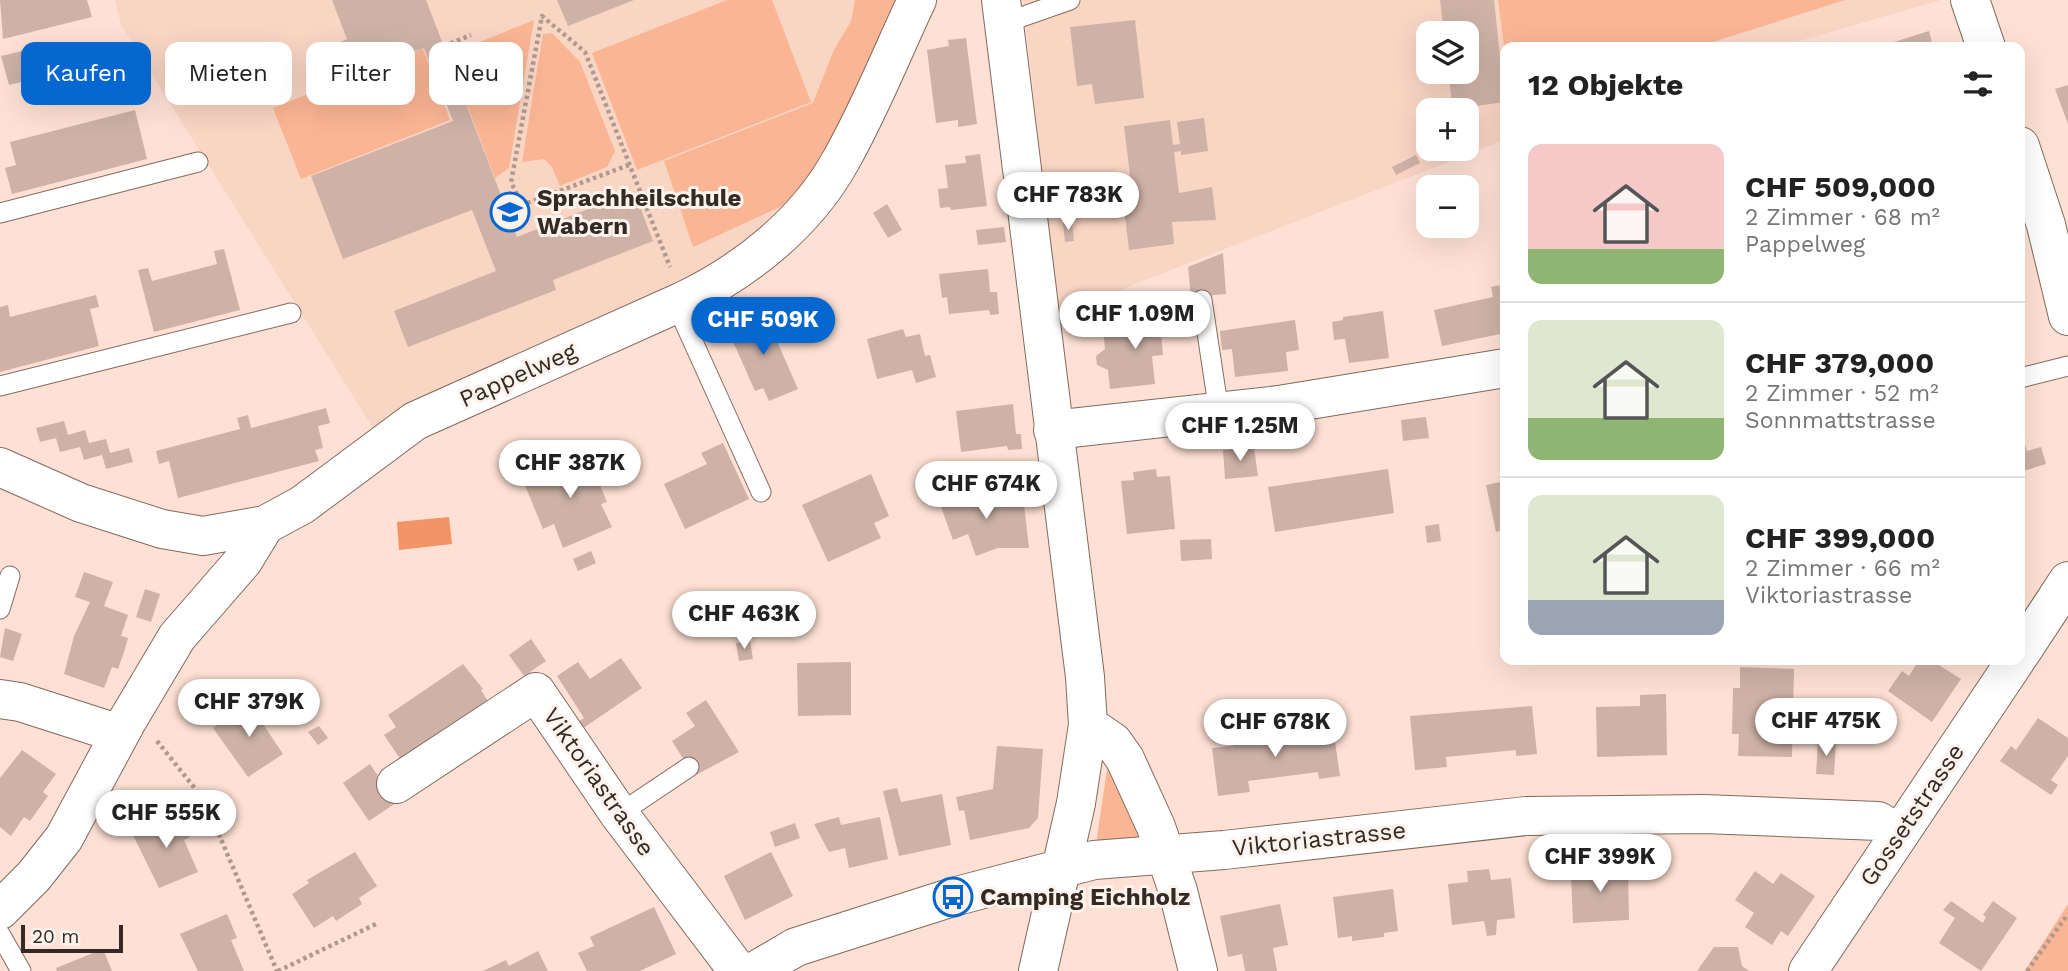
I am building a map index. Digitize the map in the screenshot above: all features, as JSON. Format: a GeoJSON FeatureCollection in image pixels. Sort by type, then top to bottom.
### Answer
{"type":"FeatureCollection","features":[{"type":"Feature","properties":{"kind":"street","name":"Pappelweg"},"geometry":{"type":"LineString","coordinates":[[0,467],[81,503],[162,529],[204,536],[265,525],[302,505],[415,421],[714,286],[783,233],[816,198],[841,161],[917,0]]}},
{"type":"Feature","properties":{"kind":"street"},"geometry":{"type":"LineString","coordinates":[[1970,0],[1984,42]]}},
{"type":"Feature","properties":{"kind":"street"},"geometry":{"type":"LineString","coordinates":[[1003,12],[1085,677],[1088,725],[1076,803],[1038,971]]}},
{"type":"Feature","properties":{"kind":"street"},"geometry":{"type":"LineString","coordinates":[[2025,162],[2068,316]]}},
{"type":"Feature","properties":{"kind":"street"},"geometry":{"type":"LineString","coordinates":[[1053,430],[1343,396],[1500,370]]}},
{"type":"Feature","properties":{"kind":"street"},"geometry":{"type":"LineString","coordinates":[[0,910],[34,876],[64,838],[124,727],[177,638],[243,561],[265,525]]}},
{"type":"Feature","properties":{"kind":"street"},"geometry":{"type":"LineString","coordinates":[[2025,646],[2068,581]]}},
{"type":"Feature","properties":{"kind":"street","name":"Gossetstrasse"},"geometry":{"type":"LineString","coordinates":[[1808,971],[2013,665]]}},
{"type":"Feature","properties":{"kind":"street","name":"Viktoriastrasse"},"geometry":{"type":"LineString","coordinates":[[396,784],[536,692],[619,814],[737,971]]}},
{"type":"Feature","properties":{"kind":"street"},"geometry":{"type":"LineString","coordinates":[[0,699],[124,727]]}},
{"type":"Feature","properties":{"kind":"street"},"geometry":{"type":"LineString","coordinates":[[1088,725],[1113,742],[1125,759],[1156,827],[1198,971]]}},
{"type":"Feature","properties":{"kind":"street","name":"Viktoriastrasse"},"geometry":{"type":"LineString","coordinates":[[755,971],[796,947],[953,897],[1094,860],[1165,855],[1526,816],[1704,814],[1878,821],[1899,834]]}},
{"type":"Feature","properties":{"kind":"lane"},"geometry":{"type":"LineString","coordinates":[[1003,12],[1070,0]]}},
{"type":"Feature","properties":{"kind":"lane"},"geometry":{"type":"LineString","coordinates":[[0,213],[198,162]]}},
{"type":"Feature","properties":{"kind":"lane"},"geometry":{"type":"LineString","coordinates":[[1202,300],[1219,412]]}},
{"type":"Feature","properties":{"kind":"lane"},"geometry":{"type":"LineString","coordinates":[[679,302],[761,492]]}},
{"type":"Feature","properties":{"kind":"lane"},"geometry":{"type":"LineString","coordinates":[[0,386],[291,313]]}},
{"type":"Feature","properties":{"kind":"lane"},"geometry":{"type":"LineString","coordinates":[[2025,377],[2068,366]]}},
{"type":"Feature","properties":{"kind":"lane"},"geometry":{"type":"LineString","coordinates":[[0,609],[10,576]]}},
{"type":"Feature","properties":{"kind":"lane"},"geometry":{"type":"LineString","coordinates":[[619,814],[688,767]]}},
{"type":"Feature","properties":{"kind":"lane"},"geometry":{"type":"LineString","coordinates":[[0,934],[21,971]]}},
{"type":"Feature","properties":{"kind":"path"},"geometry":{"type":"LineString","coordinates":[[629,164],[522,205],[511,182],[542,16],[585,52],[629,164],[679,302]]}},
{"type":"Feature","properties":{"kind":"path"},"geometry":{"type":"LineString","coordinates":[[454,42],[471,35]]}},
{"type":"Feature","properties":{"kind":"path"},"geometry":{"type":"LineString","coordinates":[[124,727],[155,739],[193,786],[212,818],[278,971],[376,925]]}},
{"type":"Feature","properties":{"kind":"path"},"geometry":{"type":"LineString","coordinates":[[2027,971],[2068,911]]}},
{"type":"Feature","properties":{"kind":"shaded area","name":"Sprachheilschule Wabern"},"geometry":{"type":"Polygon","coordinates":[[[115,0],[903,0],[830,154],[772,222],[707,272],[376,433],[171,105],[292,105],[292,42],[165,42],[165,95],[151,73],[151,42],[132,42],[121,25],[115,0]]]}},
{"type":"Feature","properties":{"kind":"shaded area"},"geometry":{"type":"Polygon","coordinates":[[[727,0],[772,0],[811,102],[637,170],[592,53],[727,0]]]}},
{"type":"Feature","properties":{"kind":"shaded area"},"geometry":{"type":"Polygon","coordinates":[[[855,0],[903,0],[830,154],[793,201],[693,247],[664,161],[813,103],[833,52],[851,21],[855,0]]]}},
{"type":"Feature","properties":{"kind":"shaded area"},"geometry":{"type":"Polygon","coordinates":[[[1023,0],[1941,0],[1796,42],[1500,42],[1500,142],[1479,150],[1479,98],[1416,98],[1416,161],[1451,161],[1058,314],[1023,0]]]}},
{"type":"Feature","properties":{"kind":"shaded area"},"geometry":{"type":"Polygon","coordinates":[[[1498,0],[1845,0],[1713,42],[1503,42],[1498,0]]]}},
{"type":"Feature","properties":{"kind":"shaded area"},"geometry":{"type":"Polygon","coordinates":[[[534,20],[523,85],[523,42],[480,42],[534,20]]]}},
{"type":"Feature","properties":{"kind":"shaded area"},"geometry":{"type":"Polygon","coordinates":[[[552,33],[580,62],[615,151],[607,167],[560,186],[552,167],[544,159],[522,162],[543,34],[552,33]]]}},
{"type":"Feature","properties":{"kind":"shaded area"},"geometry":{"type":"Polygon","coordinates":[[[423,49],[429,65],[429,105],[444,105],[450,120],[301,179],[273,108],[292,105],[292,101],[306,95],[306,105],[415,105],[415,52],[423,49]]]}},
{"type":"Feature","properties":{"kind":"shaded area"},"geometry":{"type":"Polygon","coordinates":[[[467,105],[520,105],[509,168],[495,178],[467,105]]]}},
{"type":"Feature","properties":{"kind":"shaded area"},"geometry":{"type":"Polygon","coordinates":[[[449,517],[452,544],[399,550],[397,522],[449,517]]]}},
{"type":"Feature","properties":{"kind":"shaded area"},"geometry":{"type":"Polygon","coordinates":[[[1110,749],[1147,838],[1096,844],[1110,749]]]}},
{"type":"Feature","properties":{"kind":"shaded area"},"geometry":{"type":"Polygon","coordinates":[[[2068,904],[2068,971],[2025,971],[2026,969],[2068,904]]]}},
{"type":"Feature","properties":{"kind":"building"},"geometry":{"type":"Polygon","coordinates":[[[0,0],[87,0],[92,17],[3,39],[0,0]]]}},
{"type":"Feature","properties":{"kind":"building"},"geometry":{"type":"Polygon","coordinates":[[[332,0],[426,0],[442,42],[429,42],[429,61],[424,48],[415,52],[415,42],[340,42],[347,39],[332,0]]]}},
{"type":"Feature","properties":{"kind":"building"},"geometry":{"type":"Polygon","coordinates":[[[557,0],[634,0],[568,26],[557,0]]]}},
{"type":"Feature","properties":{"kind":"building"},"geometry":{"type":"Polygon","coordinates":[[[1440,0],[1494,0],[1500,56],[1500,103],[1479,106],[1479,98],[1452,98],[1450,84],[1479,84],[1479,21],[1443,21],[1440,0]]]}},
{"type":"Feature","properties":{"kind":"building"},"geometry":{"type":"Polygon","coordinates":[[[1135,20],[1144,98],[1095,104],[1092,84],[1077,86],[1070,27],[1135,20]]]}},
{"type":"Feature","properties":{"kind":"building"},"geometry":{"type":"Polygon","coordinates":[[[1929,31],[1932,42],[1894,42],[1929,31]]]}},
{"type":"Feature","properties":{"kind":"building"},"geometry":{"type":"Polygon","coordinates":[[[966,38],[977,124],[958,127],[958,120],[936,123],[927,50],[949,46],[948,40],[966,38]]]}},
{"type":"Feature","properties":{"kind":"building"},"geometry":{"type":"Polygon","coordinates":[[[21,51],[21,82],[9,85],[1,56],[21,51]]]}},
{"type":"Feature","properties":{"kind":"building"},"geometry":{"type":"Polygon","coordinates":[[[2068,85],[2068,124],[2055,89],[2068,85]]]}},
{"type":"Feature","properties":{"kind":"building"},"geometry":{"type":"Polygon","coordinates":[[[447,105],[466,105],[517,237],[634,191],[653,241],[553,280],[556,290],[408,347],[394,311],[496,271],[472,210],[343,259],[311,176],[453,121],[447,105]]]}},
{"type":"Feature","properties":{"kind":"building"},"geometry":{"type":"Polygon","coordinates":[[[135,110],[147,159],[12,194],[5,168],[16,165],[10,142],[135,110]]]}},
{"type":"Feature","properties":{"kind":"building"},"geometry":{"type":"Polygon","coordinates":[[[1204,118],[1208,151],[1181,155],[1181,151],[1174,152],[1179,193],[1212,187],[1216,220],[1172,222],[1174,244],[1129,250],[1123,201],[1133,200],[1124,126],[1170,120],[1173,145],[1180,144],[1177,122],[1204,118]]]}},
{"type":"Feature","properties":{"kind":"building"},"geometry":{"type":"Polygon","coordinates":[[[980,154],[987,206],[951,210],[950,207],[940,208],[938,189],[948,188],[945,165],[966,163],[965,156],[980,154]]]}},
{"type":"Feature","properties":{"kind":"building"},"geometry":{"type":"Polygon","coordinates":[[[1416,155],[1416,161],[1420,163],[1396,175],[1392,167],[1416,155]]]}},
{"type":"Feature","properties":{"kind":"building"},"geometry":{"type":"Polygon","coordinates":[[[887,204],[902,230],[888,238],[873,213],[887,204]]]}},
{"type":"Feature","properties":{"kind":"building"},"geometry":{"type":"Polygon","coordinates":[[[1063,223],[1072,223],[1074,241],[1065,242],[1063,223]]]}},
{"type":"Feature","properties":{"kind":"building"},"geometry":{"type":"Polygon","coordinates":[[[1004,227],[1006,242],[978,245],[976,230],[1004,227]]]}},
{"type":"Feature","properties":{"kind":"building"},"geometry":{"type":"Polygon","coordinates":[[[224,249],[240,310],[154,332],[138,270],[148,268],[152,281],[217,264],[214,251],[224,249]]]}},
{"type":"Feature","properties":{"kind":"building"},"geometry":{"type":"Polygon","coordinates":[[[1223,253],[1226,294],[1191,297],[1188,267],[1223,253]]]}},
{"type":"Feature","properties":{"kind":"building"},"geometry":{"type":"Polygon","coordinates":[[[988,269],[990,292],[997,292],[999,314],[990,315],[989,310],[949,314],[947,297],[942,298],[939,274],[988,269]]]}},
{"type":"Feature","properties":{"kind":"building"},"geometry":{"type":"Polygon","coordinates":[[[1500,285],[1500,334],[1442,346],[1434,310],[1493,297],[1491,287],[1500,285]]]}},
{"type":"Feature","properties":{"kind":"building"},"geometry":{"type":"Polygon","coordinates":[[[1123,291],[1129,308],[1099,319],[1093,302],[1123,291]]]}},
{"type":"Feature","properties":{"kind":"building"},"geometry":{"type":"Polygon","coordinates":[[[96,295],[99,307],[90,309],[99,346],[0,372],[0,307],[8,305],[10,317],[96,295]]]}},
{"type":"Feature","properties":{"kind":"building"},"geometry":{"type":"Polygon","coordinates":[[[1383,311],[1389,358],[1349,363],[1345,339],[1334,340],[1332,322],[1343,320],[1343,317],[1383,311]]]}},
{"type":"Feature","properties":{"kind":"building"},"geometry":{"type":"Polygon","coordinates":[[[764,312],[798,389],[769,401],[763,388],[755,391],[727,328],[764,312]]]}},
{"type":"Feature","properties":{"kind":"building"},"geometry":{"type":"Polygon","coordinates":[[[1177,313],[1179,331],[1161,333],[1163,355],[1152,356],[1155,384],[1110,389],[1108,370],[1097,365],[1096,356],[1105,349],[1103,328],[1147,323],[1147,317],[1177,313]]]}},
{"type":"Feature","properties":{"kind":"building"},"geometry":{"type":"Polygon","coordinates":[[[1295,320],[1299,350],[1286,352],[1288,371],[1235,377],[1232,349],[1222,350],[1220,331],[1295,320]]]}},
{"type":"Feature","properties":{"kind":"building"},"geometry":{"type":"Polygon","coordinates":[[[903,329],[906,337],[920,334],[925,356],[930,355],[936,377],[916,383],[912,370],[877,379],[867,339],[903,329]]]}},
{"type":"Feature","properties":{"kind":"building"},"geometry":{"type":"Polygon","coordinates":[[[1013,404],[1016,434],[1021,434],[1022,449],[1008,450],[1007,446],[961,452],[956,411],[1013,404]]]}},
{"type":"Feature","properties":{"kind":"building"},"geometry":{"type":"Polygon","coordinates":[[[326,408],[330,423],[318,426],[323,448],[315,450],[319,461],[178,498],[169,461],[159,464],[156,451],[240,429],[237,418],[248,415],[251,428],[326,408]]]}},
{"type":"Feature","properties":{"kind":"building"},"geometry":{"type":"Polygon","coordinates":[[[1426,417],[1429,438],[1403,441],[1401,420],[1426,417]]]}},
{"type":"Feature","properties":{"kind":"building"},"geometry":{"type":"Polygon","coordinates":[[[64,421],[68,435],[85,430],[89,443],[106,439],[110,453],[129,448],[133,462],[106,469],[102,455],[84,460],[80,447],[60,452],[56,438],[40,442],[36,428],[64,421]]]}},
{"type":"Feature","properties":{"kind":"building"},"geometry":{"type":"Polygon","coordinates":[[[723,443],[749,499],[685,529],[664,484],[707,464],[701,453],[723,443]]]}},
{"type":"Feature","properties":{"kind":"building"},"geometry":{"type":"Polygon","coordinates":[[[2025,444],[2027,451],[2041,447],[2046,464],[2025,470],[2025,444]]]}},
{"type":"Feature","properties":{"kind":"building"},"geometry":{"type":"Polygon","coordinates":[[[1254,447],[1258,476],[1225,479],[1223,450],[1254,447]]]}},
{"type":"Feature","properties":{"kind":"building"},"geometry":{"type":"Polygon","coordinates":[[[586,452],[607,502],[601,504],[612,527],[563,548],[554,524],[543,529],[524,483],[534,479],[533,475],[586,452]]]}},
{"type":"Feature","properties":{"kind":"building"},"geometry":{"type":"Polygon","coordinates":[[[1156,469],[1157,477],[1170,476],[1175,529],[1127,534],[1121,481],[1134,480],[1133,472],[1156,469]]]}},
{"type":"Feature","properties":{"kind":"building"},"geometry":{"type":"Polygon","coordinates":[[[1388,469],[1394,513],[1275,532],[1268,487],[1388,469]]]}},
{"type":"Feature","properties":{"kind":"building"},"geometry":{"type":"Polygon","coordinates":[[[871,474],[889,516],[874,523],[881,538],[828,562],[802,505],[871,474]]]}},
{"type":"Feature","properties":{"kind":"building"},"geometry":{"type":"Polygon","coordinates":[[[1500,482],[1500,531],[1496,532],[1486,485],[1500,482]]]}},
{"type":"Feature","properties":{"kind":"building"},"geometry":{"type":"Polygon","coordinates":[[[961,491],[964,499],[1023,496],[1029,548],[998,548],[976,556],[968,534],[953,540],[936,493],[961,491]]]}},
{"type":"Feature","properties":{"kind":"building"},"geometry":{"type":"Polygon","coordinates":[[[1439,524],[1441,541],[1427,543],[1425,526],[1439,524]]]}},
{"type":"Feature","properties":{"kind":"building"},"geometry":{"type":"Polygon","coordinates":[[[1211,539],[1212,559],[1181,561],[1180,540],[1211,539]]]}},
{"type":"Feature","properties":{"kind":"building"},"geometry":{"type":"Polygon","coordinates":[[[591,551],[596,563],[578,571],[573,559],[591,551]]]}},
{"type":"Feature","properties":{"kind":"building"},"geometry":{"type":"Polygon","coordinates":[[[84,572],[113,582],[104,606],[128,615],[121,636],[128,638],[124,652],[118,669],[112,667],[104,688],[64,674],[74,636],[90,602],[75,597],[84,572]]]}},
{"type":"Feature","properties":{"kind":"building"},"geometry":{"type":"Polygon","coordinates":[[[145,589],[160,594],[151,622],[136,617],[145,589]]]}},
{"type":"Feature","properties":{"kind":"building"},"geometry":{"type":"Polygon","coordinates":[[[5,628],[22,634],[13,661],[0,657],[5,628]]]}},
{"type":"Feature","properties":{"kind":"building"},"geometry":{"type":"Polygon","coordinates":[[[531,639],[546,661],[524,676],[509,655],[531,639]]]}},
{"type":"Feature","properties":{"kind":"building"},"geometry":{"type":"Polygon","coordinates":[[[750,641],[753,659],[739,661],[736,643],[750,641]]]}},
{"type":"Feature","properties":{"kind":"building"},"geometry":{"type":"Polygon","coordinates":[[[621,658],[642,688],[582,729],[578,722],[584,718],[557,676],[578,662],[590,679],[621,658]]]}},
{"type":"Feature","properties":{"kind":"building"},"geometry":{"type":"Polygon","coordinates":[[[851,662],[851,715],[798,716],[797,663],[851,662]]]}},
{"type":"Feature","properties":{"kind":"building"},"geometry":{"type":"Polygon","coordinates":[[[463,664],[483,689],[481,690],[489,703],[403,763],[384,735],[396,727],[388,715],[463,664]]]}},
{"type":"Feature","properties":{"kind":"building"},"geometry":{"type":"Polygon","coordinates":[[[1916,665],[1939,665],[1961,679],[1932,722],[1888,691],[1902,671],[1909,676],[1916,665]]]}},
{"type":"Feature","properties":{"kind":"building"},"geometry":{"type":"Polygon","coordinates":[[[1740,667],[1794,669],[1792,757],[1738,756],[1739,734],[1732,734],[1733,688],[1740,688],[1740,667]]]}},
{"type":"Feature","properties":{"kind":"building"},"geometry":{"type":"Polygon","coordinates":[[[1666,694],[1667,755],[1597,757],[1596,707],[1640,706],[1640,695],[1666,694]]]}},
{"type":"Feature","properties":{"kind":"building"},"geometry":{"type":"Polygon","coordinates":[[[254,700],[268,720],[263,724],[283,754],[248,777],[213,728],[254,700]]]}},
{"type":"Feature","properties":{"kind":"building"},"geometry":{"type":"Polygon","coordinates":[[[706,700],[739,752],[694,776],[672,741],[695,726],[686,713],[706,700]]]}},
{"type":"Feature","properties":{"kind":"building"},"geometry":{"type":"Polygon","coordinates":[[[1532,706],[1537,754],[1516,756],[1516,750],[1446,757],[1447,767],[1415,770],[1410,716],[1532,706]]]}},
{"type":"Feature","properties":{"kind":"building"},"geometry":{"type":"Polygon","coordinates":[[[2038,718],[2068,738],[2068,756],[2051,780],[2058,785],[2051,795],[2000,761],[2011,746],[2016,750],[2038,718]]]}},
{"type":"Feature","properties":{"kind":"building"},"geometry":{"type":"Polygon","coordinates":[[[319,726],[328,738],[318,745],[308,732],[319,726]]]}},
{"type":"Feature","properties":{"kind":"building"},"geometry":{"type":"Polygon","coordinates":[[[1333,728],[1340,776],[1319,779],[1318,772],[1248,781],[1250,792],[1218,796],[1212,748],[1233,746],[1232,740],[1333,728]]]}},
{"type":"Feature","properties":{"kind":"building"},"geometry":{"type":"Polygon","coordinates":[[[1818,741],[1836,742],[1834,775],[1816,774],[1818,741]]]}},
{"type":"Feature","properties":{"kind":"building"},"geometry":{"type":"Polygon","coordinates":[[[997,746],[1043,749],[1038,818],[1029,828],[970,840],[964,810],[959,811],[956,797],[993,789],[997,746]]]}},
{"type":"Feature","properties":{"kind":"building"},"geometry":{"type":"Polygon","coordinates":[[[22,750],[56,774],[43,792],[48,796],[30,821],[24,817],[11,836],[0,827],[0,778],[22,750]]]}},
{"type":"Feature","properties":{"kind":"building"},"geometry":{"type":"Polygon","coordinates":[[[370,764],[396,803],[369,821],[343,783],[370,764]]]}},
{"type":"Feature","properties":{"kind":"building"},"geometry":{"type":"Polygon","coordinates":[[[897,788],[901,802],[942,794],[951,845],[899,856],[883,791],[897,788]]]}},
{"type":"Feature","properties":{"kind":"building"},"geometry":{"type":"Polygon","coordinates":[[[179,813],[190,837],[184,840],[198,872],[159,888],[132,833],[179,813]]]}},
{"type":"Feature","properties":{"kind":"building"},"geometry":{"type":"Polygon","coordinates":[[[839,817],[841,825],[880,817],[888,859],[849,868],[845,848],[829,852],[814,824],[839,817]]]}},
{"type":"Feature","properties":{"kind":"building"},"geometry":{"type":"Polygon","coordinates":[[[795,823],[800,838],[775,847],[770,832],[795,823]]]}},
{"type":"Feature","properties":{"kind":"building"},"geometry":{"type":"Polygon","coordinates":[[[355,852],[377,886],[359,898],[362,904],[336,921],[333,916],[314,928],[292,894],[309,883],[307,880],[355,852]]]}},
{"type":"Feature","properties":{"kind":"building"},"geometry":{"type":"Polygon","coordinates":[[[771,852],[793,896],[745,920],[724,876],[771,852]]]}},
{"type":"Feature","properties":{"kind":"building"},"geometry":{"type":"Polygon","coordinates":[[[1613,862],[1614,873],[1628,872],[1629,920],[1573,923],[1571,874],[1584,874],[1584,863],[1613,862]]]}},
{"type":"Feature","properties":{"kind":"building"},"geometry":{"type":"Polygon","coordinates":[[[1489,869],[1491,880],[1511,878],[1515,918],[1497,920],[1496,935],[1487,936],[1484,921],[1452,925],[1448,884],[1468,882],[1467,871],[1489,869]]]}},
{"type":"Feature","properties":{"kind":"building"},"geometry":{"type":"Polygon","coordinates":[[[1755,871],[1773,884],[1781,873],[1815,896],[1788,936],[1781,931],[1772,945],[1745,927],[1754,913],[1735,900],[1755,871]]]}},
{"type":"Feature","properties":{"kind":"building"},"geometry":{"type":"Polygon","coordinates":[[[1393,889],[1398,931],[1384,933],[1384,937],[1352,941],[1352,936],[1338,938],[1333,897],[1393,889]]]}},
{"type":"Feature","properties":{"kind":"building"},"geometry":{"type":"Polygon","coordinates":[[[1951,901],[1983,923],[1986,917],[1983,915],[1993,901],[2017,918],[1981,971],[1939,943],[1955,918],[1943,910],[1951,901]]]}},
{"type":"Feature","properties":{"kind":"building"},"geometry":{"type":"Polygon","coordinates":[[[1280,904],[1288,945],[1273,948],[1277,971],[1245,971],[1242,954],[1228,957],[1220,916],[1280,904]]]}},
{"type":"Feature","properties":{"kind":"building"},"geometry":{"type":"Polygon","coordinates":[[[654,907],[676,954],[640,971],[587,971],[578,953],[594,946],[590,937],[654,907]]]}},
{"type":"Feature","properties":{"kind":"building"},"geometry":{"type":"Polygon","coordinates":[[[227,914],[237,938],[231,940],[244,971],[198,971],[180,934],[227,914]]]}},
{"type":"Feature","properties":{"kind":"building"},"geometry":{"type":"Polygon","coordinates":[[[1714,947],[1738,947],[1742,966],[1749,971],[1697,971],[1714,947]]]}},
{"type":"Feature","properties":{"kind":"building"},"geometry":{"type":"Polygon","coordinates":[[[103,949],[112,971],[57,971],[56,968],[103,949]]]}},
{"type":"Feature","properties":{"kind":"building"},"geometry":{"type":"Polygon","coordinates":[[[538,951],[548,971],[483,971],[506,960],[509,966],[538,951]]]}},
{"type":"Feature","properties":{"kind":"place","name":"Sprachheilschule Wabern"},"geometry":{"type":"Point","coordinates":[510,212]}},
{"type":"Feature","properties":{"kind":"place","name":"Camping Eichholz"},"geometry":{"type":"Point","coordinates":[953,897]}}]}
